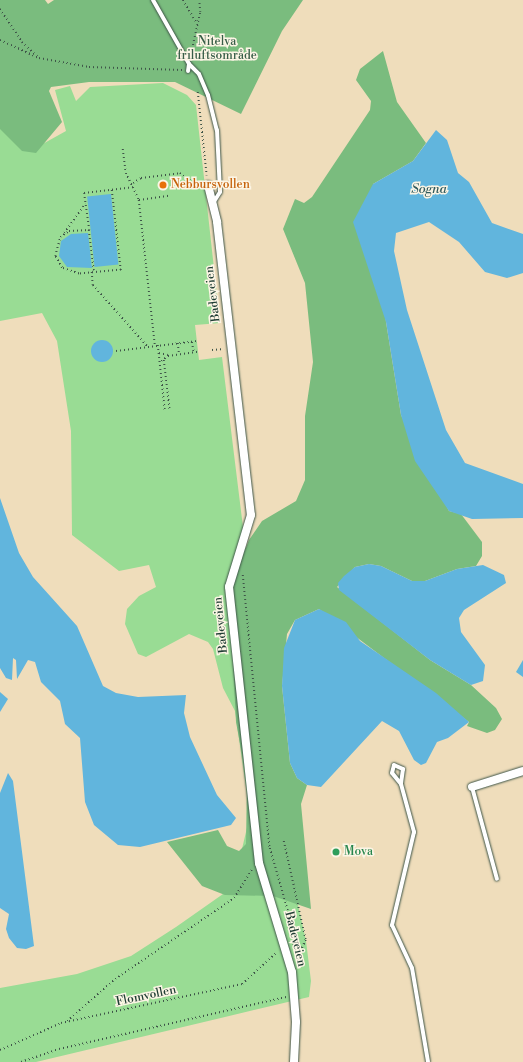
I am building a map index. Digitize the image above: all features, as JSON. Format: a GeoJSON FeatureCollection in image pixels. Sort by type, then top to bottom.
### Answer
{"type":"FeatureCollection","features":[{"type":"Feature","properties":{"kind":"street","name":"Badeveien"},"geometry":{"type":"LineString","coordinates":[[208,186],[212,204],[232,348],[251,515],[229,587],[259,863],[289,957],[293,995],[294,1062]]}},
{"type":"Feature","properties":{"kind":"street"},"geometry":{"type":"LineString","coordinates":[[472,787],[523,771]]}},
{"type":"Feature","properties":{"kind":"lane"},"geometry":{"type":"LineString","coordinates":[[153,0],[189,64],[199,74],[208,95],[217,130],[220,192],[212,204]]}},
{"type":"Feature","properties":{"kind":"lane"},"geometry":{"type":"LineString","coordinates":[[188,71],[189,64]]}},
{"type":"Feature","properties":{"kind":"lane"},"geometry":{"type":"LineString","coordinates":[[401,784],[414,832],[392,925],[412,968],[428,1062]]}},
{"type":"Feature","properties":{"kind":"lane"},"geometry":{"type":"LineString","coordinates":[[472,787],[496,879]]}},
{"type":"Feature","properties":{"kind":"path"},"geometry":{"type":"LineString","coordinates":[[183,0],[197,23]]}},
{"type":"Feature","properties":{"kind":"path"},"geometry":{"type":"LineString","coordinates":[[193,44],[199,0]]}},
{"type":"Feature","properties":{"kind":"path"},"geometry":{"type":"LineString","coordinates":[[0,9],[22,42],[39,58]]}},
{"type":"Feature","properties":{"kind":"path"},"geometry":{"type":"LineString","coordinates":[[0,40],[39,58],[89,67],[188,71]]}},
{"type":"Feature","properties":{"kind":"path"},"geometry":{"type":"LineString","coordinates":[[196,86],[208,186]]}},
{"type":"Feature","properties":{"kind":"path"},"geometry":{"type":"LineString","coordinates":[[122,149],[126,172],[135,187],[139,200],[155,346]]}},
{"type":"Feature","properties":{"kind":"path"},"geometry":{"type":"LineString","coordinates":[[133,183],[141,178],[180,174],[199,187]]}},
{"type":"Feature","properties":{"kind":"path"},"geometry":{"type":"LineString","coordinates":[[135,187],[84,193],[89,230],[93,285],[148,347]]}},
{"type":"Feature","properties":{"kind":"path"},"geometry":{"type":"LineString","coordinates":[[86,203],[64,233],[55,250],[58,263],[70,272],[121,270],[112,190]]}},
{"type":"Feature","properties":{"kind":"path"},"geometry":{"type":"LineString","coordinates":[[139,200],[169,196]]}},
{"type":"Feature","properties":{"kind":"path"},"geometry":{"type":"LineString","coordinates":[[64,233],[89,230]]}},
{"type":"Feature","properties":{"kind":"path"},"geometry":{"type":"LineString","coordinates":[[116,351],[197,341]]}},
{"type":"Feature","properties":{"kind":"path"},"geometry":{"type":"LineString","coordinates":[[192,342],[194,353]]}},
{"type":"Feature","properties":{"kind":"path"},"geometry":{"type":"LineString","coordinates":[[178,343],[179,354]]}},
{"type":"Feature","properties":{"kind":"path"},"geometry":{"type":"LineString","coordinates":[[158,346],[165,410]]}},
{"type":"Feature","properties":{"kind":"path"},"geometry":{"type":"LineString","coordinates":[[212,350],[232,348]]}},
{"type":"Feature","properties":{"kind":"path"},"geometry":{"type":"LineString","coordinates":[[159,353],[168,356],[198,352]]}},
{"type":"Feature","properties":{"kind":"path"},"geometry":{"type":"LineString","coordinates":[[160,361],[164,360],[168,356]]}},
{"type":"Feature","properties":{"kind":"path"},"geometry":{"type":"LineString","coordinates":[[164,360],[170,411]]}},
{"type":"Feature","properties":{"kind":"path"},"geometry":{"type":"LineString","coordinates":[[243,569],[270,848],[295,941],[289,957]]}},
{"type":"Feature","properties":{"kind":"path"},"geometry":{"type":"LineString","coordinates":[[284,841],[306,940],[302,956],[290,966]]}},
{"type":"Feature","properties":{"kind":"path"},"geometry":{"type":"LineString","coordinates":[[66,1022],[115,979],[234,898],[253,865],[259,863]]}},
{"type":"Feature","properties":{"kind":"path","name":"Flomvollen"},"geometry":{"type":"LineString","coordinates":[[0,1050],[66,1022],[242,984],[286,946]]}},
{"type":"Feature","properties":{"kind":"path"},"geometry":{"type":"LineString","coordinates":[[21,1062],[59,1049],[293,995]]}},
{"type":"Feature","properties":{"kind":"green space","name":"Nitelva friluftsområde"},"geometry":{"type":"Polygon","coordinates":[[[0,0],[45,0],[48,4],[54,0],[303,0],[282,31],[241,114],[175,82],[89,82],[51,87],[49,91],[62,122],[36,153],[22,151],[0,129],[0,0]]]}},
{"type":"Feature","properties":{"kind":"green space"},"geometry":{"type":"Polygon","coordinates":[[[383,51],[397,102],[426,143],[413,161],[373,184],[386,322],[401,415],[449,511],[461,514],[482,542],[482,556],[476,566],[457,569],[425,581],[412,581],[381,566],[369,564],[355,567],[337,587],[430,660],[471,685],[496,708],[502,719],[495,730],[487,733],[467,726],[469,722],[319,609],[295,620],[287,634],[282,686],[290,763],[297,778],[307,785],[301,804],[311,909],[273,896],[225,895],[202,886],[167,842],[218,830],[227,846],[239,851],[246,844],[247,781],[236,722],[230,602],[233,580],[249,540],[262,521],[296,501],[305,480],[305,416],[313,362],[305,283],[283,229],[295,199],[304,203],[312,197],[370,110],[371,101],[356,80],[360,69],[383,51]]]}},
{"type":"Feature","properties":{"kind":"green space"},"geometry":{"type":"Polygon","coordinates":[[[163,83],[187,95],[196,105],[220,323],[195,325],[199,360],[222,357],[279,819],[306,941],[311,981],[309,997],[36,1062],[0,1062],[0,988],[77,974],[131,956],[176,927],[233,887],[250,815],[235,711],[223,688],[213,649],[208,642],[189,634],[146,657],[138,654],[125,624],[127,609],[139,596],[156,587],[149,565],[119,571],[72,535],[71,431],[57,341],[42,313],[0,321],[0,124],[30,151],[66,131],[55,90],[70,86],[76,101],[90,87],[163,83]]]}},
{"type":"Feature","properties":{"kind":"water","name":"Sogna"},"geometry":{"type":"Polygon","coordinates":[[[436,130],[447,140],[458,173],[469,182],[492,223],[523,234],[523,273],[507,278],[485,272],[459,242],[429,222],[396,233],[394,251],[407,310],[446,430],[465,463],[523,484],[523,518],[472,519],[449,511],[415,461],[401,415],[386,322],[353,222],[373,184],[413,161],[436,130]]]}},
{"type":"Feature","properties":{"kind":"water"},"geometry":{"type":"Polygon","coordinates":[[[111,194],[118,265],[95,267],[87,197],[111,194]]]}},
{"type":"Feature","properties":{"kind":"water"},"geometry":{"type":"Polygon","coordinates":[[[88,233],[92,268],[67,267],[59,256],[61,241],[71,234],[88,233]]]}},
{"type":"Feature","properties":{"kind":"water"},"geometry":{"type":"Polygon","coordinates":[[[102,340],[110,343],[113,351],[110,359],[102,362],[94,359],[91,351],[94,343],[102,340]]]}},
{"type":"Feature","properties":{"kind":"water"},"geometry":{"type":"Polygon","coordinates":[[[0,498],[19,553],[33,577],[77,626],[103,686],[116,693],[138,697],[186,695],[184,713],[190,737],[217,795],[236,818],[231,825],[140,847],[118,845],[94,825],[85,802],[80,738],[65,724],[60,701],[41,682],[35,662],[28,660],[17,679],[16,660],[13,658],[12,680],[6,678],[0,668],[0,498]]]}},
{"type":"Feature","properties":{"kind":"water"},"geometry":{"type":"Polygon","coordinates":[[[369,564],[381,566],[412,581],[425,581],[457,569],[483,565],[504,575],[506,583],[464,610],[459,618],[461,632],[485,665],[483,681],[471,685],[430,660],[339,590],[338,583],[344,576],[355,567],[369,564]]]}},
{"type":"Feature","properties":{"kind":"water"},"geometry":{"type":"Polygon","coordinates":[[[319,609],[346,622],[360,641],[436,693],[469,722],[448,738],[437,742],[426,763],[421,765],[414,760],[399,731],[382,721],[321,787],[307,785],[297,778],[290,763],[282,686],[284,648],[295,620],[319,609]]]}},
{"type":"Feature","properties":{"kind":"water"},"geometry":{"type":"Polygon","coordinates":[[[523,660],[523,677],[516,672],[523,660]]]}},
{"type":"Feature","properties":{"kind":"water"},"geometry":{"type":"Polygon","coordinates":[[[0,692],[8,699],[0,712],[0,692]]]}},
{"type":"Feature","properties":{"kind":"water"},"geometry":{"type":"Polygon","coordinates":[[[8,773],[13,781],[34,946],[26,949],[17,948],[9,938],[6,929],[9,914],[0,908],[0,793],[8,773]]]}},
{"type":"Feature","properties":{"kind":"place","name":"Nebbursvollen"},"geometry":{"type":"Point","coordinates":[163,185]}},
{"type":"Feature","properties":{"kind":"place","name":"Mova"},"geometry":{"type":"Point","coordinates":[336,852]}}]}
